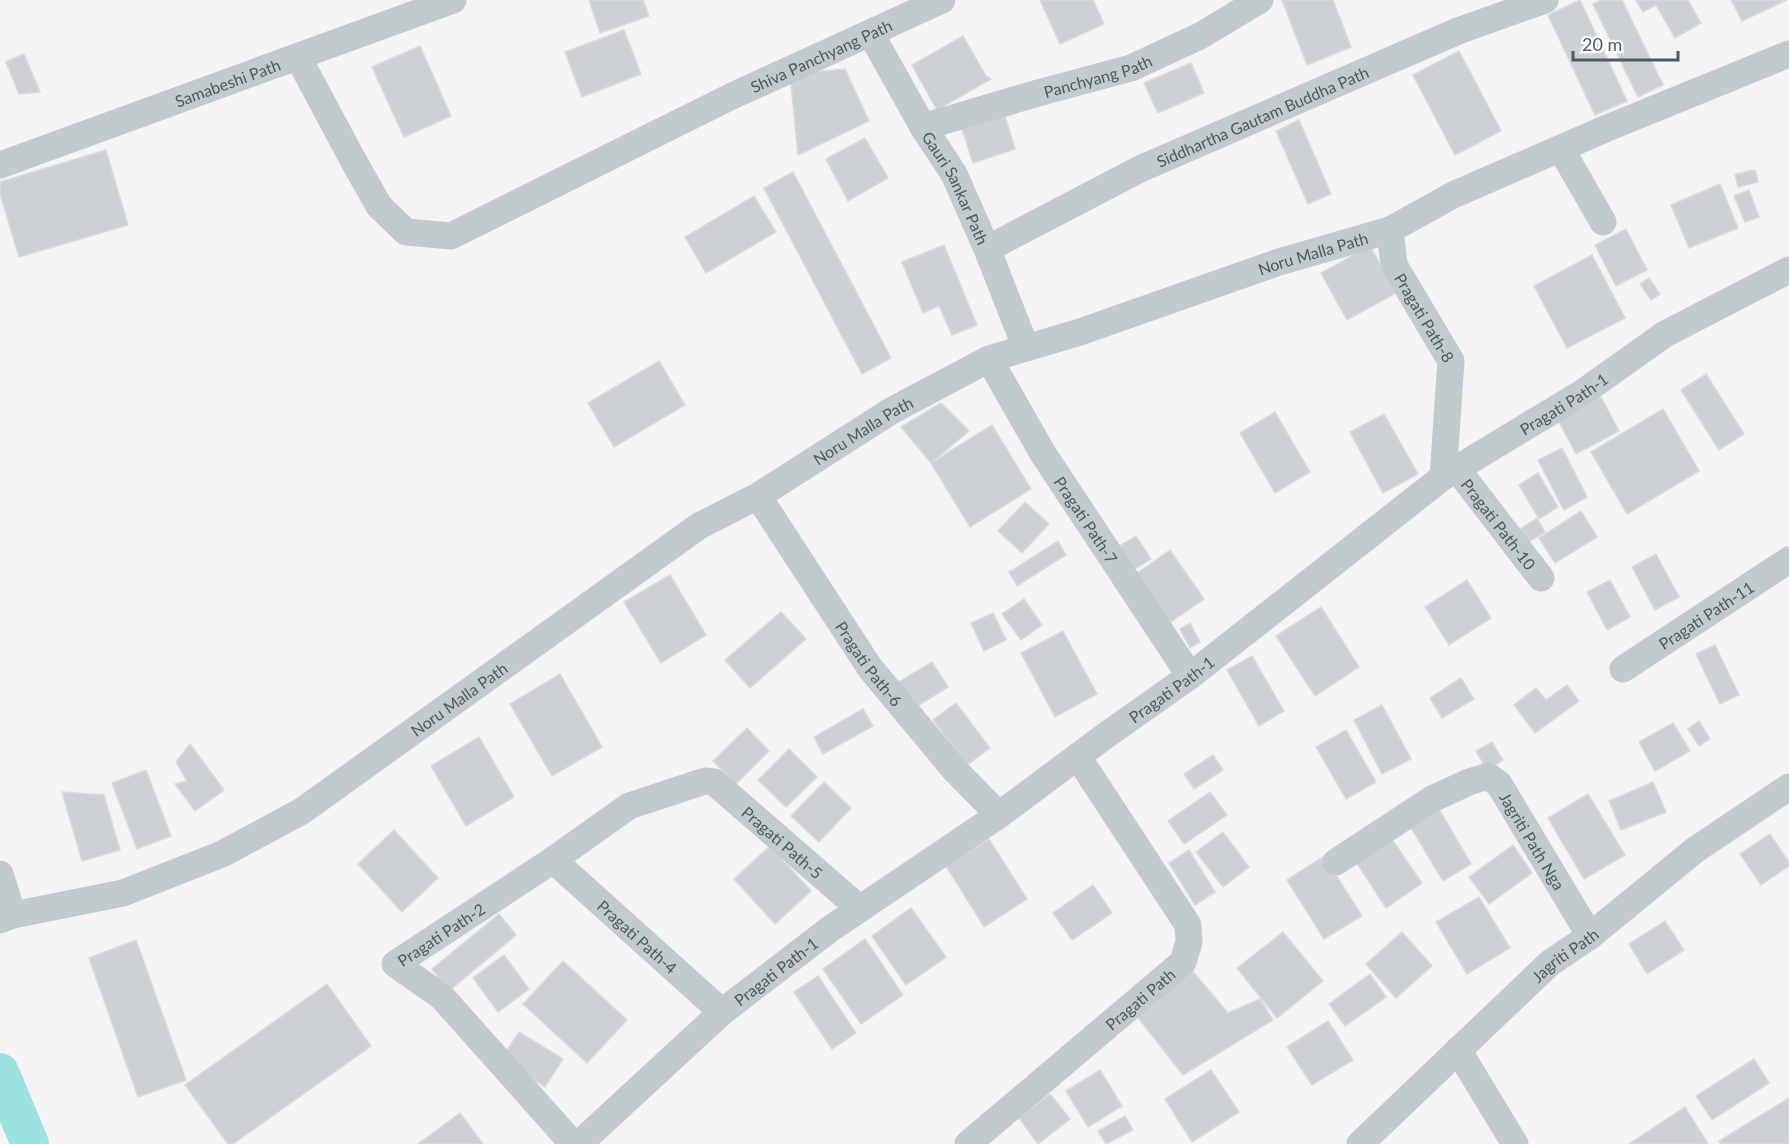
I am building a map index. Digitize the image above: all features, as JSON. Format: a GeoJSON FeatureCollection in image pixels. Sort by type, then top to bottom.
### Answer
{"type":"FeatureCollection","features":[{"type":"Feature","properties":{"kind":"street","name":"Samabeshi Path"},"geometry":{"type":"LineString","coordinates":[[0,165],[453,0]]}},
{"type":"Feature","properties":{"kind":"street","name":"Shiva Panchyang Path"},"geometry":{"type":"LineString","coordinates":[[298,57],[379,206],[406,232],[451,236],[732,96],[942,0]]}},
{"type":"Feature","properties":{"kind":"street","name":"Panchyang Path"},"geometry":{"type":"LineString","coordinates":[[923,127],[1131,68],[1200,36],[1260,0]]}},
{"type":"Feature","properties":{"kind":"street","name":"Siddhartha Gautam Buddha Path"},"geometry":{"type":"LineString","coordinates":[[987,249],[1140,169],[1458,31],[1545,0]]}},
{"type":"Feature","properties":{"kind":"street","name":"Gauri Sankar Path"},"geometry":{"type":"LineString","coordinates":[[871,34],[923,127],[954,174],[987,249],[1026,348]]}},
{"type":"Feature","properties":{"kind":"street","name":"Noru Malla Path"},"geometry":{"type":"LineString","coordinates":[[6,918],[123,893],[222,854],[302,811],[699,526],[758,496],[891,411],[989,359],[1080,332],[1279,262],[1390,230],[1453,195],[1789,54]]}},
{"type":"Feature","properties":{"kind":"street"},"geometry":{"type":"LineString","coordinates":[[1561,149],[1603,222]]}},
{"type":"Feature","properties":{"kind":"street","name":"Pragati Path-8"},"geometry":{"type":"LineString","coordinates":[[1390,230],[1394,265],[1451,361],[1450,473]]}},
{"type":"Feature","properties":{"kind":"street","name":"Pragati Path-1"},"geometry":{"type":"LineString","coordinates":[[579,1144],[722,1012],[859,908],[999,815],[1190,676],[1450,473],[1582,393],[1665,334],[1789,270]]}},
{"type":"Feature","properties":{"kind":"street","name":"Pragati Path-7"},"geometry":{"type":"LineString","coordinates":[[989,359],[1042,452],[1190,676]]}},
{"type":"Feature","properties":{"kind":"street","name":"Pragati Path-10"},"geometry":{"type":"LineString","coordinates":[[1450,473],[1541,578]]}},
{"type":"Feature","properties":{"kind":"street","name":"Pragati Path-6"},"geometry":{"type":"LineString","coordinates":[[758,496],[870,668],[954,769],[999,815]]}},
{"type":"Feature","properties":{"kind":"street","name":"Pragati Path-11"},"geometry":{"type":"LineString","coordinates":[[1623,669],[1789,560]]}},
{"type":"Feature","properties":{"kind":"street","name":"Pragati Path"},"geometry":{"type":"LineString","coordinates":[[968,1144],[1183,962],[1190,942],[1188,925],[1078,757]]}},
{"type":"Feature","properties":{"kind":"street","name":"Jagriti Path Nga"},"geometry":{"type":"LineString","coordinates":[[1336,862],[1432,799],[1488,776],[1499,784],[1590,936]]}},
{"type":"Feature","properties":{"kind":"street","name":"Pragati Path-2"},"geometry":{"type":"LineString","coordinates":[[573,1144],[442,997],[395,964],[553,860],[629,806],[705,781]]}},
{"type":"Feature","properties":{"kind":"street","name":"Pragati Path-5"},"geometry":{"type":"LineString","coordinates":[[705,781],[714,782],[859,908]]}},
{"type":"Feature","properties":{"kind":"street","name":"Jagriti Path"},"geometry":{"type":"LineString","coordinates":[[1371,1140],[1458,1050],[1550,963],[1590,936],[1695,850],[1789,787]]}},
{"type":"Feature","properties":{"kind":"street","name":"Pragati Path-4"},"geometry":{"type":"LineString","coordinates":[[553,860],[722,1012]]}},
{"type":"Feature","properties":{"kind":"street"},"geometry":{"type":"LineString","coordinates":[[0,874],[6,918]]}},
{"type":"Feature","properties":{"kind":"street"},"geometry":{"type":"LineString","coordinates":[[1458,1050],[1515,1144]]}},
{"type":"Feature","properties":{"kind":"building"},"geometry":{"type":"Polygon","coordinates":[[[589,0],[643,0],[649,16],[600,33],[589,0]]]}},
{"type":"Feature","properties":{"kind":"building"},"geometry":{"type":"Polygon","coordinates":[[[1040,0],[1093,0],[1104,24],[1060,44],[1040,0]]]}},
{"type":"Feature","properties":{"kind":"building"},"geometry":{"type":"Polygon","coordinates":[[[1282,0],[1333,0],[1351,47],[1307,65],[1282,0]]]}},
{"type":"Feature","properties":{"kind":"building"},"geometry":{"type":"Polygon","coordinates":[[[1580,0],[1627,101],[1595,115],[1548,15],[1580,0]]]}},
{"type":"Feature","properties":{"kind":"building"},"geometry":{"type":"Polygon","coordinates":[[[1601,0],[1622,0],[1663,85],[1638,97],[1593,4],[1601,0]]]}},
{"type":"Feature","properties":{"kind":"building"},"geometry":{"type":"Polygon","coordinates":[[[1636,0],[1688,0],[1701,23],[1675,38],[1656,5],[1643,12],[1636,0]]]}},
{"type":"Feature","properties":{"kind":"building"},"geometry":{"type":"Polygon","coordinates":[[[1731,0],[1787,0],[1742,21],[1731,0]]]}},
{"type":"Feature","properties":{"kind":"building"},"geometry":{"type":"Polygon","coordinates":[[[624,30],[641,74],[582,97],[565,52],[624,30]]]}},
{"type":"Feature","properties":{"kind":"building"},"geometry":{"type":"Polygon","coordinates":[[[963,36],[986,76],[991,79],[937,110],[912,65],[963,36]]]}},
{"type":"Feature","properties":{"kind":"building"},"geometry":{"type":"Polygon","coordinates":[[[420,46],[451,116],[404,137],[372,67],[420,46]]]}},
{"type":"Feature","properties":{"kind":"building"},"geometry":{"type":"Polygon","coordinates":[[[1459,51],[1501,131],[1455,155],[1413,75],[1459,51]]]}},
{"type":"Feature","properties":{"kind":"building"},"geometry":{"type":"Polygon","coordinates":[[[24,54],[40,92],[19,94],[6,62],[24,54]]]}},
{"type":"Feature","properties":{"kind":"building"},"geometry":{"type":"Polygon","coordinates":[[[1191,63],[1204,93],[1158,113],[1144,83],[1191,63]]]}},
{"type":"Feature","properties":{"kind":"building"},"geometry":{"type":"Polygon","coordinates":[[[845,69],[869,121],[798,155],[790,74],[845,69]]]}},
{"type":"Feature","properties":{"kind":"building"},"geometry":{"type":"Polygon","coordinates":[[[1003,109],[1015,149],[973,163],[960,123],[1003,109]]]}},
{"type":"Feature","properties":{"kind":"building"},"geometry":{"type":"Polygon","coordinates":[[[1299,120],[1331,194],[1308,204],[1276,131],[1299,120]]]}},
{"type":"Feature","properties":{"kind":"building"},"geometry":{"type":"Polygon","coordinates":[[[865,138],[888,178],[848,201],[826,159],[865,138]]]}},
{"type":"Feature","properties":{"kind":"building"},"geometry":{"type":"Polygon","coordinates":[[[106,150],[128,225],[19,257],[0,194],[0,182],[106,150]]]}},
{"type":"Feature","properties":{"kind":"building"},"geometry":{"type":"Polygon","coordinates":[[[1755,170],[1758,182],[1738,187],[1735,174],[1755,170]]]}},
{"type":"Feature","properties":{"kind":"building"},"geometry":{"type":"Polygon","coordinates":[[[793,172],[891,358],[862,374],[764,188],[793,172]]]}},
{"type":"Feature","properties":{"kind":"building"},"geometry":{"type":"Polygon","coordinates":[[[1720,184],[1738,228],[1689,248],[1671,205],[1720,184]]]}},
{"type":"Feature","properties":{"kind":"building"},"geometry":{"type":"Polygon","coordinates":[[[1749,190],[1759,217],[1745,222],[1734,196],[1749,190]]]}},
{"type":"Feature","properties":{"kind":"building"},"geometry":{"type":"Polygon","coordinates":[[[754,196],[776,232],[706,273],[685,237],[754,196]]]}},
{"type":"Feature","properties":{"kind":"building"},"geometry":{"type":"Polygon","coordinates":[[[1626,229],[1647,270],[1616,286],[1595,245],[1626,229]]]}},
{"type":"Feature","properties":{"kind":"building"},"geometry":{"type":"Polygon","coordinates":[[[944,245],[977,325],[952,335],[939,306],[923,313],[902,262],[944,245]]]}},
{"type":"Feature","properties":{"kind":"building"},"geometry":{"type":"Polygon","coordinates":[[[1370,246],[1396,293],[1347,320],[1321,273],[1370,246]]]}},
{"type":"Feature","properties":{"kind":"building"},"geometry":{"type":"Polygon","coordinates":[[[1592,255],[1625,318],[1567,348],[1534,286],[1592,255]]]}},
{"type":"Feature","properties":{"kind":"building"},"geometry":{"type":"Polygon","coordinates":[[[1649,278],[1660,294],[1651,300],[1640,284],[1649,278]]]}},
{"type":"Feature","properties":{"kind":"building"},"geometry":{"type":"Polygon","coordinates":[[[659,361],[685,405],[614,447],[588,403],[659,361]]]}},
{"type":"Feature","properties":{"kind":"building"},"geometry":{"type":"Polygon","coordinates":[[[1706,374],[1744,434],[1719,450],[1681,390],[1706,374]]]}},
{"type":"Feature","properties":{"kind":"building"},"geometry":{"type":"Polygon","coordinates":[[[1601,397],[1619,431],[1576,454],[1558,420],[1601,397]]]}},
{"type":"Feature","properties":{"kind":"building"},"geometry":{"type":"Polygon","coordinates":[[[941,403],[969,431],[931,463],[901,427],[941,403]]]}},
{"type":"Feature","properties":{"kind":"building"},"geometry":{"type":"Polygon","coordinates":[[[1663,409],[1699,471],[1627,514],[1591,452],[1663,409]]]}},
{"type":"Feature","properties":{"kind":"building"},"geometry":{"type":"Polygon","coordinates":[[[1275,412],[1310,472],[1275,493],[1240,433],[1275,412]]]}},
{"type":"Feature","properties":{"kind":"building"},"geometry":{"type":"Polygon","coordinates":[[[1384,414],[1418,474],[1383,493],[1350,432],[1384,414]]]}},
{"type":"Feature","properties":{"kind":"building"},"geometry":{"type":"Polygon","coordinates":[[[992,425],[1031,489],[970,527],[931,463],[992,425]]]}},
{"type":"Feature","properties":{"kind":"building"},"geometry":{"type":"Polygon","coordinates":[[[1562,448],[1587,497],[1564,510],[1538,460],[1562,448]]]}},
{"type":"Feature","properties":{"kind":"building"},"geometry":{"type":"Polygon","coordinates":[[[1538,473],[1558,507],[1539,519],[1519,485],[1538,473]]]}},
{"type":"Feature","properties":{"kind":"building"},"geometry":{"type":"Polygon","coordinates":[[[1025,502],[1049,524],[1022,553],[998,531],[1025,502]]]}},
{"type":"Feature","properties":{"kind":"building"},"geometry":{"type":"Polygon","coordinates":[[[1581,511],[1597,537],[1555,563],[1539,538],[1581,511]]]}},
{"type":"Feature","properties":{"kind":"building"},"geometry":{"type":"Polygon","coordinates":[[[1537,518],[1545,532],[1527,543],[1519,530],[1537,518]]]}},
{"type":"Feature","properties":{"kind":"building"},"geometry":{"type":"Polygon","coordinates":[[[1136,536],[1151,559],[1130,572],[1116,548],[1136,536]]]}},
{"type":"Feature","properties":{"kind":"building"},"geometry":{"type":"Polygon","coordinates":[[[1058,541],[1066,555],[1017,586],[1009,572],[1058,541]]]}},
{"type":"Feature","properties":{"kind":"building"},"geometry":{"type":"Polygon","coordinates":[[[1170,550],[1204,599],[1169,623],[1136,574],[1170,550]]]}},
{"type":"Feature","properties":{"kind":"building"},"geometry":{"type":"Polygon","coordinates":[[[1656,554],[1679,597],[1655,610],[1632,567],[1656,554]]]}},
{"type":"Feature","properties":{"kind":"building"},"geometry":{"type":"Polygon","coordinates":[[[670,575],[706,635],[661,663],[624,602],[670,575]]]}},
{"type":"Feature","properties":{"kind":"building"},"geometry":{"type":"Polygon","coordinates":[[[1467,580],[1491,618],[1449,645],[1425,607],[1467,580]]]}},
{"type":"Feature","properties":{"kind":"building"},"geometry":{"type":"Polygon","coordinates":[[[1610,580],[1630,617],[1607,630],[1587,592],[1610,580]]]}},
{"type":"Feature","properties":{"kind":"building"},"geometry":{"type":"Polygon","coordinates":[[[1024,599],[1042,625],[1021,640],[1002,614],[1024,599]]]}},
{"type":"Feature","properties":{"kind":"building"},"geometry":{"type":"Polygon","coordinates":[[[1321,607],[1359,667],[1315,696],[1276,636],[1321,607]]]}},
{"type":"Feature","properties":{"kind":"building"},"geometry":{"type":"Polygon","coordinates":[[[781,612],[806,639],[750,688],[725,660],[781,612]]]}},
{"type":"Feature","properties":{"kind":"building"},"geometry":{"type":"Polygon","coordinates":[[[993,613],[1006,640],[984,651],[971,623],[993,613]]]}},
{"type":"Feature","properties":{"kind":"building"},"geometry":{"type":"Polygon","coordinates":[[[1190,623],[1200,642],[1190,648],[1180,629],[1190,623]]]}},
{"type":"Feature","properties":{"kind":"building"},"geometry":{"type":"Polygon","coordinates":[[[1063,631],[1097,694],[1055,717],[1021,653],[1063,631]]]}},
{"type":"Feature","properties":{"kind":"building"},"geometry":{"type":"Polygon","coordinates":[[[1715,645],[1739,695],[1720,704],[1696,654],[1715,645]]]}},
{"type":"Feature","properties":{"kind":"building"},"geometry":{"type":"Polygon","coordinates":[[[1252,656],[1284,711],[1259,726],[1227,670],[1252,656]]]}},
{"type":"Feature","properties":{"kind":"building"},"geometry":{"type":"Polygon","coordinates":[[[932,662],[948,687],[913,709],[897,683],[932,662]]]}},
{"type":"Feature","properties":{"kind":"building"},"geometry":{"type":"Polygon","coordinates":[[[560,674],[602,747],[552,776],[510,704],[560,674]]]}},
{"type":"Feature","properties":{"kind":"building"},"geometry":{"type":"Polygon","coordinates":[[[1461,678],[1474,699],[1442,718],[1430,698],[1461,678]]]}},
{"type":"Feature","properties":{"kind":"building"},"geometry":{"type":"Polygon","coordinates":[[[1567,685],[1579,701],[1535,733],[1514,705],[1536,688],[1546,700],[1567,685]]]}},
{"type":"Feature","properties":{"kind":"building"},"geometry":{"type":"Polygon","coordinates":[[[956,703],[990,748],[967,765],[933,720],[956,703]]]}},
{"type":"Feature","properties":{"kind":"building"},"geometry":{"type":"Polygon","coordinates":[[[1382,705],[1411,759],[1382,774],[1354,720],[1382,705]]]}},
{"type":"Feature","properties":{"kind":"building"},"geometry":{"type":"Polygon","coordinates":[[[863,709],[873,726],[823,754],[814,737],[863,709]]]}},
{"type":"Feature","properties":{"kind":"building"},"geometry":{"type":"Polygon","coordinates":[[[1699,721],[1710,739],[1699,746],[1688,729],[1699,721]]]}},
{"type":"Feature","properties":{"kind":"building"},"geometry":{"type":"Polygon","coordinates":[[[1673,723],[1690,751],[1655,771],[1639,742],[1673,723]]]}},
{"type":"Feature","properties":{"kind":"building"},"geometry":{"type":"Polygon","coordinates":[[[747,728],[769,751],[736,784],[713,761],[747,728]]]}},
{"type":"Feature","properties":{"kind":"building"},"geometry":{"type":"Polygon","coordinates":[[[1346,730],[1376,782],[1346,799],[1316,747],[1346,730]]]}},
{"type":"Feature","properties":{"kind":"building"},"geometry":{"type":"Polygon","coordinates":[[[479,737],[514,797],[466,826],[431,766],[479,737]]]}},
{"type":"Feature","properties":{"kind":"building"},"geometry":{"type":"Polygon","coordinates":[[[1492,742],[1503,760],[1487,770],[1476,751],[1492,742]]]}},
{"type":"Feature","properties":{"kind":"building"},"geometry":{"type":"Polygon","coordinates":[[[190,744],[224,790],[195,811],[175,784],[187,781],[176,762],[190,744]]]}},
{"type":"Feature","properties":{"kind":"building"},"geometry":{"type":"Polygon","coordinates":[[[789,749],[817,777],[786,807],[758,780],[789,749]]]}},
{"type":"Feature","properties":{"kind":"building"},"geometry":{"type":"Polygon","coordinates":[[[1213,755],[1223,770],[1194,789],[1184,774],[1213,755]]]}},
{"type":"Feature","properties":{"kind":"building"},"geometry":{"type":"Polygon","coordinates":[[[146,770],[171,836],[137,849],[112,783],[146,770]]]}},
{"type":"Feature","properties":{"kind":"building"},"geometry":{"type":"Polygon","coordinates":[[[824,782],[851,808],[819,842],[791,816],[824,782]]]}},
{"type":"Feature","properties":{"kind":"building"},"geometry":{"type":"Polygon","coordinates":[[[1653,782],[1666,812],[1621,830],[1609,801],[1653,782]]]}},
{"type":"Feature","properties":{"kind":"building"},"geometry":{"type":"Polygon","coordinates":[[[62,792],[104,795],[120,850],[82,861],[62,792]]]}},
{"type":"Feature","properties":{"kind":"building"},"geometry":{"type":"Polygon","coordinates":[[[1210,792],[1227,815],[1184,844],[1168,821],[1210,792]]]}},
{"type":"Feature","properties":{"kind":"building"},"geometry":{"type":"Polygon","coordinates":[[[1588,794],[1625,855],[1584,879],[1548,818],[1588,794]]]}},
{"type":"Feature","properties":{"kind":"building"},"geometry":{"type":"Polygon","coordinates":[[[1439,809],[1471,864],[1443,881],[1410,826],[1439,809]]]}},
{"type":"Feature","properties":{"kind":"building"},"geometry":{"type":"Polygon","coordinates":[[[394,830],[438,878],[402,912],[358,864],[394,830]]]}},
{"type":"Feature","properties":{"kind":"building"},"geometry":{"type":"Polygon","coordinates":[[[1223,832],[1249,867],[1223,887],[1196,852],[1223,832]]]}},
{"type":"Feature","properties":{"kind":"building"},"geometry":{"type":"Polygon","coordinates":[[[1770,834],[1789,862],[1789,866],[1761,885],[1740,854],[1770,834]]]}},
{"type":"Feature","properties":{"kind":"building"},"geometry":{"type":"Polygon","coordinates":[[[1391,838],[1422,883],[1386,908],[1356,862],[1391,838]]]}},
{"type":"Feature","properties":{"kind":"building"},"geometry":{"type":"Polygon","coordinates":[[[989,839],[1027,899],[984,927],[946,866],[989,839]]]}},
{"type":"Feature","properties":{"kind":"building"},"geometry":{"type":"Polygon","coordinates":[[[1513,845],[1532,873],[1489,904],[1469,877],[1513,845]]]}},
{"type":"Feature","properties":{"kind":"building"},"geometry":{"type":"Polygon","coordinates":[[[770,846],[811,891],[775,924],[734,879],[770,846]]]}},
{"type":"Feature","properties":{"kind":"building"},"geometry":{"type":"Polygon","coordinates":[[[1189,850],[1215,892],[1195,905],[1169,863],[1189,850]]]}},
{"type":"Feature","properties":{"kind":"building"},"geometry":{"type":"Polygon","coordinates":[[[1324,856],[1362,916],[1324,939],[1287,880],[1324,856]]]}},
{"type":"Feature","properties":{"kind":"building"},"geometry":{"type":"Polygon","coordinates":[[[1093,885],[1112,913],[1072,940],[1053,913],[1093,885]]]}},
{"type":"Feature","properties":{"kind":"building"},"geometry":{"type":"Polygon","coordinates":[[[1479,897],[1510,948],[1467,974],[1436,922],[1479,897]]]}},
{"type":"Feature","properties":{"kind":"building"},"geometry":{"type":"Polygon","coordinates":[[[911,908],[946,957],[906,985],[872,936],[911,908]]]}},
{"type":"Feature","properties":{"kind":"building"},"geometry":{"type":"Polygon","coordinates":[[[499,914],[516,935],[449,991],[432,969],[499,914]]]}},
{"type":"Feature","properties":{"kind":"building"},"geometry":{"type":"Polygon","coordinates":[[[1665,921],[1684,950],[1647,974],[1629,944],[1665,921]]]}},
{"type":"Feature","properties":{"kind":"building"},"geometry":{"type":"Polygon","coordinates":[[[1283,932],[1323,981],[1277,1018],[1237,968],[1283,932]]]}},
{"type":"Feature","properties":{"kind":"building"},"geometry":{"type":"Polygon","coordinates":[[[1402,932],[1432,966],[1396,998],[1366,964],[1402,932]]]}},
{"type":"Feature","properties":{"kind":"building"},"geometry":{"type":"Polygon","coordinates":[[[865,939],[903,995],[861,1024],[823,969],[865,939]]]}},
{"type":"Feature","properties":{"kind":"building"},"geometry":{"type":"Polygon","coordinates":[[[136,940],[186,1080],[138,1097],[89,958],[136,940]]]}},
{"type":"Feature","properties":{"kind":"building"},"geometry":{"type":"Polygon","coordinates":[[[504,955],[529,989],[498,1012],[473,978],[504,955]]]}},
{"type":"Feature","properties":{"kind":"building"},"geometry":{"type":"Polygon","coordinates":[[[563,961],[627,1020],[587,1063],[523,1004],[563,961]]]}},
{"type":"Feature","properties":{"kind":"building"},"geometry":{"type":"Polygon","coordinates":[[[1190,968],[1228,1013],[1260,999],[1273,1020],[1183,1075],[1136,1015],[1190,968]]]}},
{"type":"Feature","properties":{"kind":"building"},"geometry":{"type":"Polygon","coordinates":[[[1370,974],[1386,997],[1345,1026],[1329,1004],[1370,974]]]}},
{"type":"Feature","properties":{"kind":"building"},"geometry":{"type":"Polygon","coordinates":[[[818,976],[856,1033],[832,1049],[794,992],[818,976]]]}},
{"type":"Feature","properties":{"kind":"building"},"geometry":{"type":"Polygon","coordinates":[[[327,984],[371,1046],[233,1144],[228,1144],[185,1085],[327,984]]]}},
{"type":"Feature","properties":{"kind":"building"},"geometry":{"type":"Polygon","coordinates":[[[1328,1021],[1353,1060],[1312,1085],[1287,1047],[1328,1021]]]}},
{"type":"Feature","properties":{"kind":"building"},"geometry":{"type":"Polygon","coordinates":[[[519,1032],[563,1059],[545,1087],[501,1059],[519,1032]]]}},
{"type":"Feature","properties":{"kind":"building"},"geometry":{"type":"Polygon","coordinates":[[[1754,1059],[1769,1083],[1712,1120],[1696,1096],[1754,1059]]]}},
{"type":"Feature","properties":{"kind":"building"},"geometry":{"type":"Polygon","coordinates":[[[1100,1070],[1122,1106],[1088,1127],[1066,1091],[1100,1070]]]}},
{"type":"Feature","properties":{"kind":"building"},"geometry":{"type":"Polygon","coordinates":[[[1211,1070],[1239,1112],[1192,1142],[1165,1099],[1211,1070]]]}},
{"type":"Feature","properties":{"kind":"building"},"geometry":{"type":"Polygon","coordinates":[[[1050,1094],[1070,1119],[1038,1144],[1019,1118],[1050,1094]]]}},
{"type":"Feature","properties":{"kind":"building"},"geometry":{"type":"Polygon","coordinates":[[[1789,1098],[1789,1144],[1721,1144],[1719,1141],[1789,1098]]]}},
{"type":"Feature","properties":{"kind":"building"},"geometry":{"type":"Polygon","coordinates":[[[1685,1107],[1708,1144],[1629,1144],[1685,1107]]]}},
{"type":"Feature","properties":{"kind":"building"},"geometry":{"type":"Polygon","coordinates":[[[460,1113],[483,1144],[418,1144],[460,1113]]]}},
{"type":"Feature","properties":{"kind":"building"},"geometry":{"type":"Polygon","coordinates":[[[1125,1116],[1133,1130],[1106,1144],[1098,1131],[1125,1116]]]}},
{"type":"Feature","properties":{"kind":"waterway"},"geometry":{"type":"LineString","coordinates":[[0,1072],[30,1144]]}}]}
